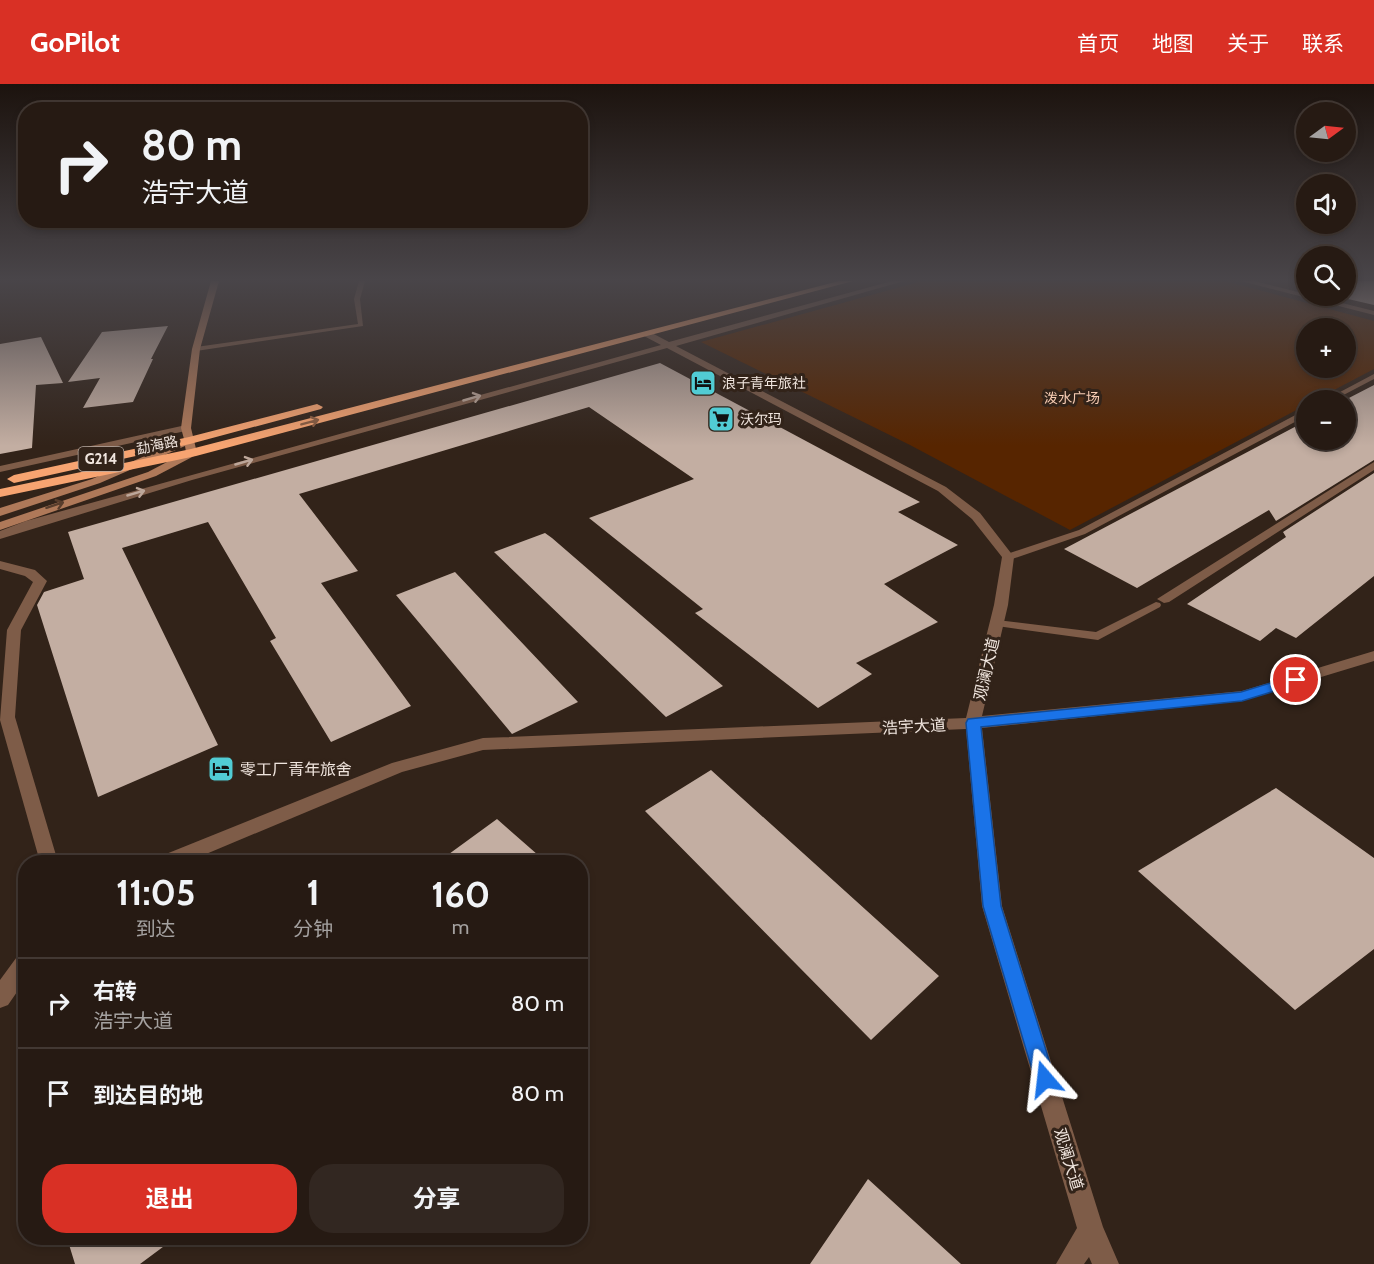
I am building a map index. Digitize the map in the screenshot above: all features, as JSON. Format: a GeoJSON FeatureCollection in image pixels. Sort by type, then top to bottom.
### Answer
{"type":"FeatureCollection","features":[{"type":"Feature","properties":{"kind":"highway"},"geometry":{"type":"LineString","coordinates":[[496,361],[594,336]]}},
{"type":"Feature","properties":{"kind":"highway"},"geometry":{"type":"LineString","coordinates":[[190,440],[433,390],[639,336]]}},
{"type":"Feature","properties":{"kind":"highway"},"geometry":{"type":"LineString","coordinates":[[190,440],[326,405]]}},
{"type":"Feature","properties":{"kind":"highway","name":"勐海路"},"geometry":{"type":"LineString","coordinates":[[0,493],[128,467],[190,440]]}},
{"type":"Feature","properties":{"kind":"highway","name":"G214"},"geometry":{"type":"LineString","coordinates":[[6,480],[190,440]]}},
{"type":"Feature","properties":{"kind":"street"},"geometry":{"type":"LineString","coordinates":[[0,526],[47,508],[152,474],[190,440],[196,349],[200,336]]}},
{"type":"Feature","properties":{"kind":"street"},"geometry":{"type":"LineString","coordinates":[[651,336],[942,489],[976,516],[1008,557]]}},
{"type":"Feature","properties":{"kind":"street"},"geometry":{"type":"LineString","coordinates":[[0,535],[154,488],[695,336]]}},
{"type":"Feature","properties":{"kind":"street"},"geometry":{"type":"LineString","coordinates":[[433,390],[450,404]]}},
{"type":"Feature","properties":{"kind":"street"},"geometry":{"type":"LineString","coordinates":[[0,469],[190,440]]}},
{"type":"Feature","properties":{"kind":"street"},"geometry":{"type":"LineString","coordinates":[[1160,602],[1374,465]]}},
{"type":"Feature","properties":{"kind":"street"},"geometry":{"type":"LineString","coordinates":[[0,512],[96,481],[128,467]]}},
{"type":"Feature","properties":{"kind":"street","name":"观澜大道"},"geometry":{"type":"LineString","coordinates":[[1008,557],[997,623],[973,723],[992,906],[1091,1230],[1106,1264]]}},
{"type":"Feature","properties":{"kind":"street"},"geometry":{"type":"LineString","coordinates":[[0,564],[30,573],[40,581],[14,630],[7,717],[47,855]]}},
{"type":"Feature","properties":{"kind":"street","name":"浩宇大道"},"geometry":{"type":"LineString","coordinates":[[185,855],[398,767],[483,744],[973,723],[1242,696],[1374,656]]}},
{"type":"Feature","properties":{"kind":"street"},"geometry":{"type":"LineString","coordinates":[[0,998],[18,972]]}},
{"type":"Feature","properties":{"kind":"street"},"geometry":{"type":"LineString","coordinates":[[1069,1264],[1091,1230]]}},
{"type":"Feature","properties":{"kind":"lane"},"geometry":{"type":"LineString","coordinates":[[196,349],[285,336]]}},
{"type":"Feature","properties":{"kind":"lane"},"geometry":{"type":"LineString","coordinates":[[1348,390],[1374,376]]}},
{"type":"Feature","properties":{"kind":"lane"},"geometry":{"type":"LineString","coordinates":[[1008,557],[1082,532],[1296,418]]}},
{"type":"Feature","properties":{"kind":"lane"},"geometry":{"type":"LineString","coordinates":[[997,623],[1098,636],[1160,602]]}},
{"type":"Feature","properties":{"kind":"green space","name":"泼水广场"},"geometry":{"type":"Polygon","coordinates":[[[722,336],[1296,336],[1296,378],[1356,378],[1356,336],[1374,336],[1374,369],[1334,390],[1296,390],[1296,410],[1070,530],[910,445],[701,342],[722,336]]]}},
{"type":"Feature","properties":{"kind":"building"},"geometry":{"type":"Polygon","coordinates":[[[99,336],[163,336],[133,402],[83,408],[100,378],[68,382],[99,336]]]}},
{"type":"Feature","properties":{"kind":"building"},"geometry":{"type":"Polygon","coordinates":[[[41,337],[63,383],[36,385],[32,448],[0,454],[0,344],[41,337]]]}},
{"type":"Feature","properties":{"kind":"building"},"geometry":{"type":"Polygon","coordinates":[[[660,363],[920,502],[898,512],[958,545],[884,584],[938,622],[856,663],[872,674],[818,708],[695,613],[703,609],[589,518],[694,479],[589,407],[299,494],[358,571],[321,583],[411,706],[331,742],[270,641],[276,638],[208,522],[122,548],[218,745],[98,797],[37,605],[44,592],[84,579],[68,532],[660,363]]]}},
{"type":"Feature","properties":{"kind":"building"},"geometry":{"type":"Polygon","coordinates":[[[1374,385],[1374,460],[1276,521],[1269,510],[1137,588],[1064,549],[1296,426],[1296,450],[1356,450],[1356,394],[1374,385]]]}},
{"type":"Feature","properties":{"kind":"building"},"geometry":{"type":"Polygon","coordinates":[[[1374,473],[1374,576],[1296,638],[1276,628],[1260,641],[1187,604],[1286,537],[1283,532],[1374,473]]]}},
{"type":"Feature","properties":{"kind":"building"},"geometry":{"type":"Polygon","coordinates":[[[545,533],[723,686],[666,717],[494,552],[545,533]]]}},
{"type":"Feature","properties":{"kind":"building"},"geometry":{"type":"Polygon","coordinates":[[[455,572],[578,702],[512,734],[396,595],[455,572]]]}},
{"type":"Feature","properties":{"kind":"building"},"geometry":{"type":"Polygon","coordinates":[[[711,770],[939,976],[871,1040],[645,811],[711,770]]]}},
{"type":"Feature","properties":{"kind":"building"},"geometry":{"type":"Polygon","coordinates":[[[1276,788],[1374,858],[1374,949],[1295,1010],[1138,871],[1276,788]]]}},
{"type":"Feature","properties":{"kind":"building"},"geometry":{"type":"Polygon","coordinates":[[[497,819],[538,855],[448,855],[497,819]]]}},
{"type":"Feature","properties":{"kind":"building"},"geometry":{"type":"Polygon","coordinates":[[[868,1179],[961,1264],[810,1264],[868,1179]]]}},
{"type":"Feature","properties":{"kind":"building"},"geometry":{"type":"Polygon","coordinates":[[[69,1245],[166,1245],[140,1264],[75,1264],[69,1245]]]}},
{"type":"Feature","properties":{"kind":"place","name":"浪子青年旅社"},"geometry":{"type":"Point","coordinates":[703,383]}},
{"type":"Feature","properties":{"kind":"place","name":"沃尔玛"},"geometry":{"type":"Point","coordinates":[721,419]}},
{"type":"Feature","properties":{"kind":"place","name":"零工厂青年旅舍"},"geometry":{"type":"Point","coordinates":[221,769]}},
{"type":"Feature","properties":{"kind":"route"},"geometry":{"type":"LineString","coordinates":[[1045,1079],[992,906],[973,723],[1242,696],[1296,680]]}}]}
